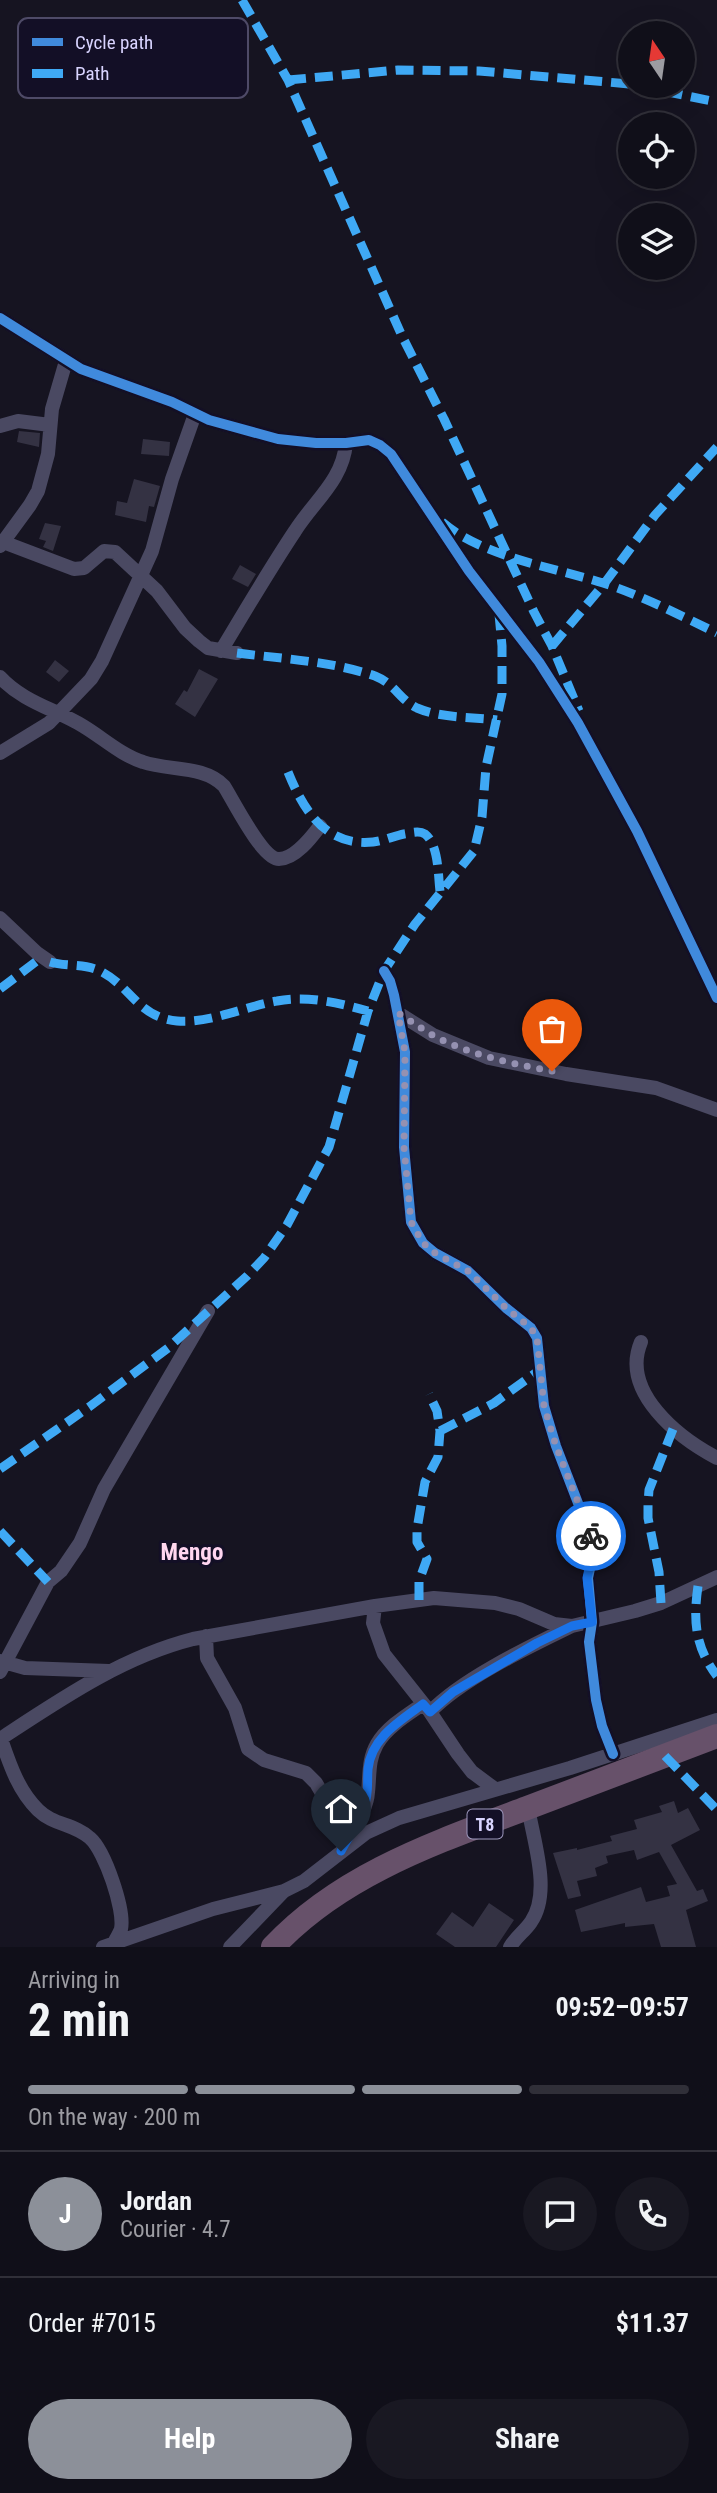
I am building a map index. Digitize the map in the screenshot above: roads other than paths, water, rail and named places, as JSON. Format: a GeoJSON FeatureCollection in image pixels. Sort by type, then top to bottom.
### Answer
{"type":"FeatureCollection","features":[{"type":"Feature","properties":{"kind":"highway","name":"T8"},"geometry":{"type":"LineString","coordinates":[[273,1947],[327,1901],[383,1866],[528,1807],[717,1736]]}},
{"type":"Feature","properties":{"kind":"street"},"geometry":{"type":"LineString","coordinates":[[0,318],[66,361],[98,377],[172,402],[195,414],[244,431],[278,439],[346,443],[369,440],[391,454],[469,571],[539,662],[612,781],[717,998]]}},
{"type":"Feature","properties":{"kind":"street"},"geometry":{"type":"LineString","coordinates":[[66,361],[57,388],[45,471],[38,491],[1,544],[74,569],[84,568],[104,551],[115,552],[168,604],[185,628],[208,648],[237,653]]}},
{"type":"Feature","properties":{"kind":"street"},"geometry":{"type":"LineString","coordinates":[[0,753],[49,723],[90,679],[102,661],[152,551],[172,479],[195,414]]}},
{"type":"Feature","properties":{"kind":"street"},"geometry":{"type":"LineString","coordinates":[[0,426],[18,421],[50,425]]}},
{"type":"Feature","properties":{"kind":"street"},"geometry":{"type":"LineString","coordinates":[[221,651],[295,531],[335,480],[345,458],[346,443]]}},
{"type":"Feature","properties":{"kind":"street"},"geometry":{"type":"LineString","coordinates":[[2,682],[23,696],[83,726],[125,754],[141,761],[198,772],[218,779],[254,836],[271,857],[280,859],[291,855],[310,839],[320,826]]}},
{"type":"Feature","properties":{"kind":"street"},"geometry":{"type":"LineString","coordinates":[[0,918],[37,953],[50,961]]}},
{"type":"Feature","properties":{"kind":"street"},"geometry":{"type":"LineString","coordinates":[[384,971],[390,981],[403,1032],[406,1060],[404,1147],[411,1222],[423,1243],[435,1253],[468,1271],[531,1328],[537,1338],[544,1406],[556,1446],[593,1542],[587,1578],[592,1622],[590,1661],[603,1726],[613,1754]]}},
{"type":"Feature","properties":{"kind":"street"},"geometry":{"type":"LineString","coordinates":[[398,1013],[433,1035],[489,1058],[566,1074],[656,1088],[717,1110]]}},
{"type":"Feature","properties":{"kind":"street"},"geometry":{"type":"LineString","coordinates":[[111,1671],[43,1670],[2,1665],[48,1582],[61,1571],[80,1543],[104,1489],[208,1311]]}},
{"type":"Feature","properties":{"kind":"street"},"geometry":{"type":"LineString","coordinates":[[641,1342],[636,1364],[640,1384],[661,1418],[694,1446],[717,1458]]}},
{"type":"Feature","properties":{"kind":"street"},"geometry":{"type":"LineString","coordinates":[[341,1851],[365,1805],[368,1766],[377,1744],[393,1726],[537,1643],[572,1626],[661,1603],[717,1577]]}},
{"type":"Feature","properties":{"kind":"street"},"geometry":{"type":"LineString","coordinates":[[108,1945],[120,1930],[121,1921],[114,1885],[100,1849],[83,1833],[55,1822],[38,1810],[13,1774],[0,1739],[111,1671],[164,1646],[206,1636],[434,1598],[466,1599],[519,1609],[554,1624],[572,1626]]}},
{"type":"Feature","properties":{"kind":"street"},"geometry":{"type":"LineString","coordinates":[[374,1606],[373,1623],[384,1654],[427,1708],[465,1763],[495,1789]]}},
{"type":"Feature","properties":{"kind":"street"},"geometry":{"type":"LineString","coordinates":[[206,1636],[207,1658],[235,1708],[248,1749],[264,1760],[306,1773],[316,1783],[334,1814],[352,1830]]}},
{"type":"Feature","properties":{"kind":"street"},"geometry":{"type":"LineString","coordinates":[[108,1945],[213,1909],[284,1891],[304,1881],[366,1833],[399,1818],[717,1720]]}},
{"type":"Feature","properties":{"kind":"street"},"geometry":{"type":"LineString","coordinates":[[510,1947],[522,1930],[531,1923],[538,1906],[541,1874],[528,1807]]}},
{"type":"Feature","properties":{"kind":"street"},"geometry":{"type":"LineString","coordinates":[[230,1947],[284,1891]]}},
{"type":"Feature","properties":{"kind":"district","name":"Mengo"},"geometry":{"type":"Point","coordinates":[192,1552]}}]}
